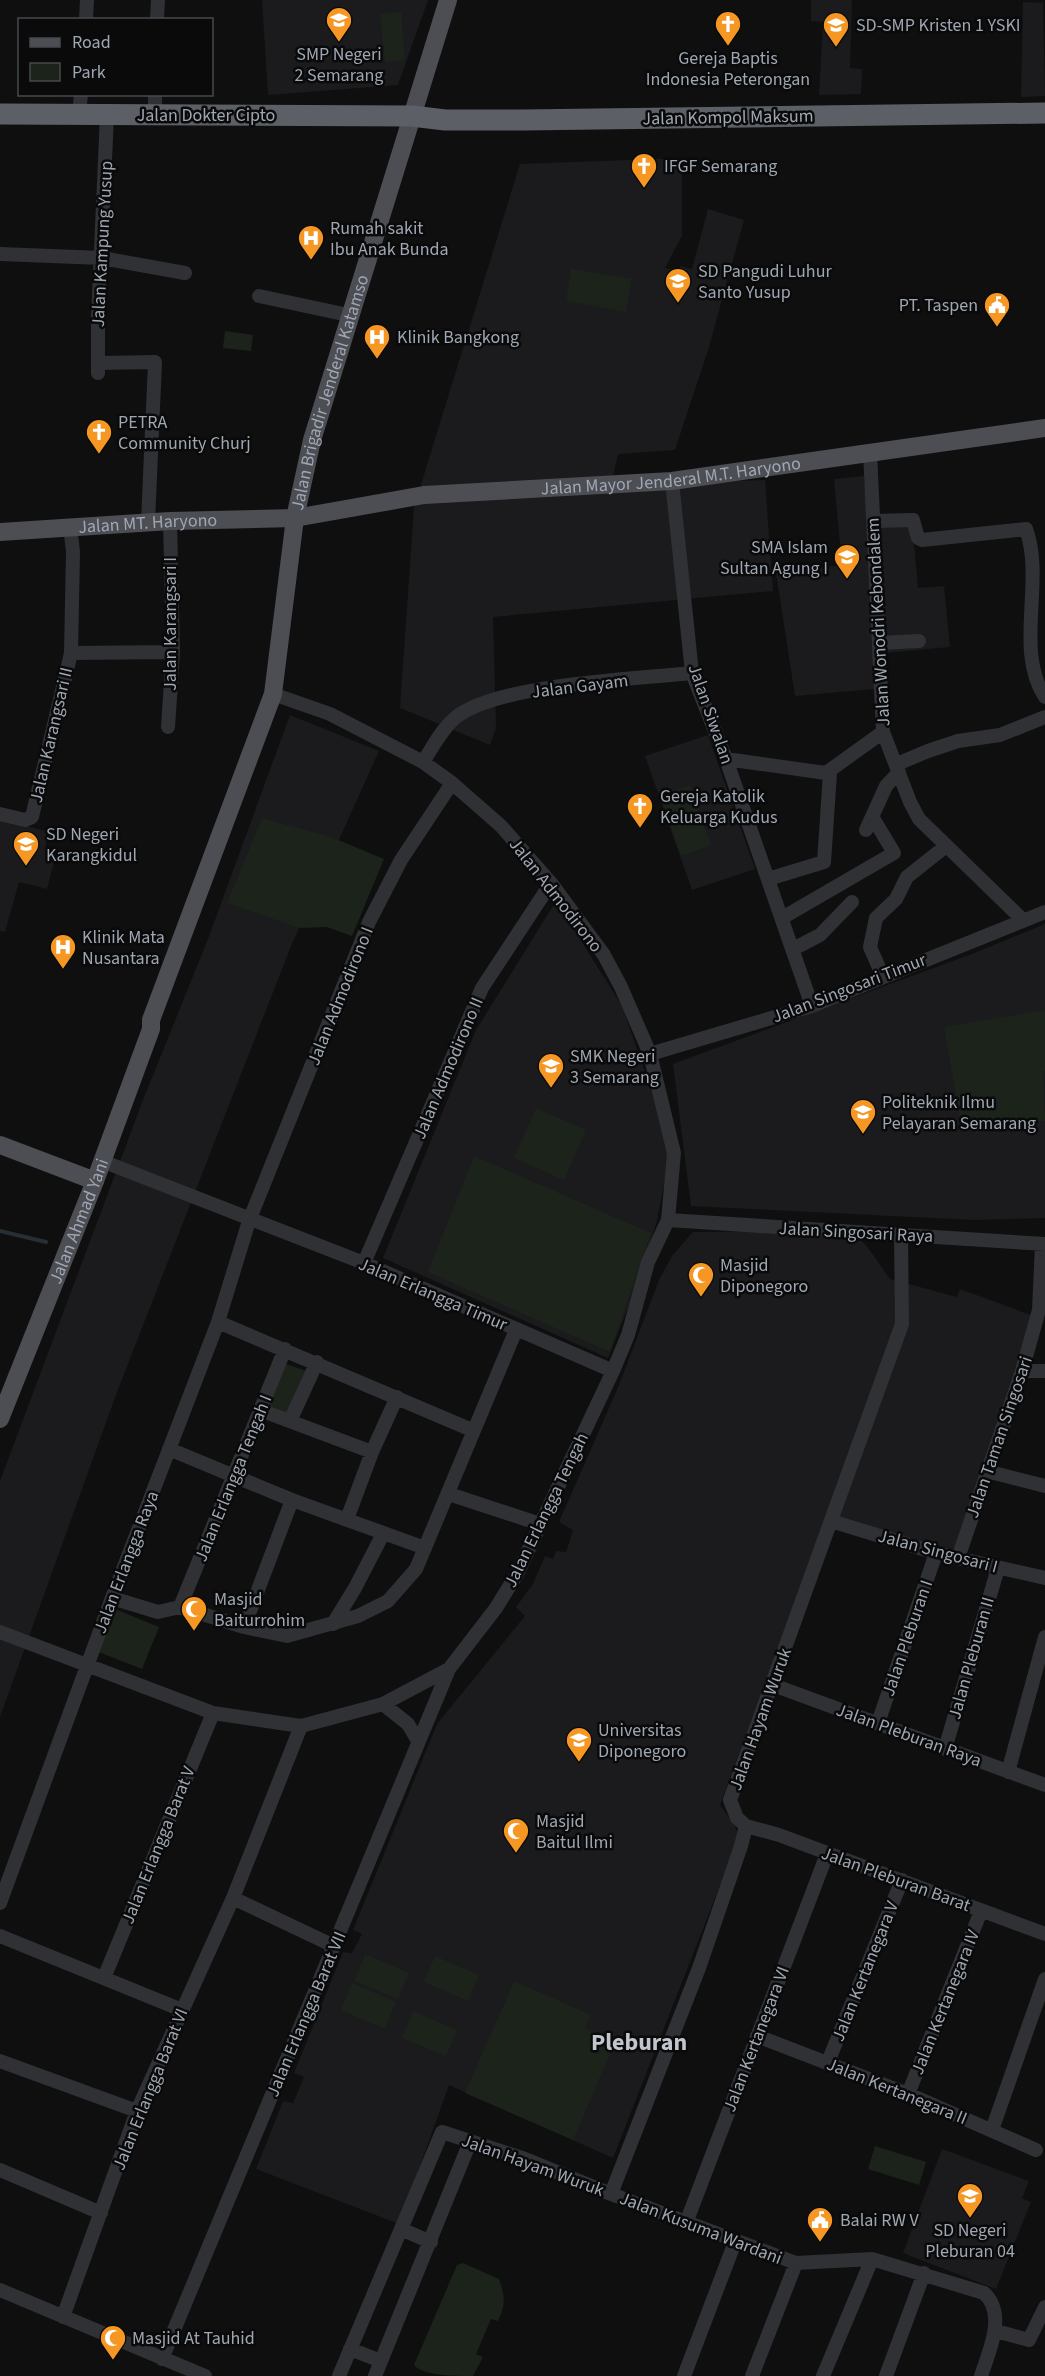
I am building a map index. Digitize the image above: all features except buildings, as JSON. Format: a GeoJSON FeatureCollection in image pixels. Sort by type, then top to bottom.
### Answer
{"type":"FeatureCollection","features":[{"type":"Feature","properties":{"kind":"highway","name":"Jalan Dokter Cipto"},"geometry":{"type":"LineString","coordinates":[[0,114],[80,105],[107,115],[155,105],[412,116]]}},
{"type":"Feature","properties":{"kind":"highway","name":"Jalan Kompol Maksum"},"geometry":{"type":"LineString","coordinates":[[412,116],[445,120],[523,120],[1045,113]]}},
{"type":"Feature","properties":{"kind":"main road","name":"Jalan Brigadir Jenderal Katamso"},"geometry":{"type":"LineString","coordinates":[[273,691],[295,518],[312,440],[348,315],[448,0]]}},
{"type":"Feature","properties":{"kind":"main road","name":"Jalan Mayor Jenderal M.T. Haryono"},"geometry":{"type":"LineString","coordinates":[[295,518],[424,495],[672,481],[1045,428]]}},
{"type":"Feature","properties":{"kind":"main road","name":"Jalan MT. Haryono"},"geometry":{"type":"LineString","coordinates":[[0,532],[148,522],[295,518]]}},
{"type":"Feature","properties":{"kind":"main road","name":"Jalan Ahmad Yani"},"geometry":{"type":"LineString","coordinates":[[0,1419],[98,1160],[151,1029],[151,1020],[273,691]]}},
{"type":"Feature","properties":{"kind":"main road"},"geometry":{"type":"LineString","coordinates":[[0,1145],[91,1180]]}},
{"type":"Feature","properties":{"kind":"main road","name":"Jalan Ahmad Yani"},"geometry":{"type":"LineString","coordinates":[[0,1391],[91,1180]]}},
{"type":"Feature","properties":{"kind":"street"},"geometry":{"type":"LineString","coordinates":[[86,18],[87,0]]}},
{"type":"Feature","properties":{"kind":"street"},"geometry":{"type":"LineString","coordinates":[[157,18],[158,0]]}},
{"type":"Feature","properties":{"kind":"street","name":"Jalan Kampung Yusup"},"geometry":{"type":"LineString","coordinates":[[107,115],[98,317],[98,368],[155,362],[148,522]]}},
{"type":"Feature","properties":{"kind":"street"},"geometry":{"type":"LineString","coordinates":[[0,254],[102,258],[185,273]]}},
{"type":"Feature","properties":{"kind":"street"},"geometry":{"type":"LineString","coordinates":[[259,296],[348,315]]}},
{"type":"Feature","properties":{"kind":"street","name":"Jalan Wonodri Kebondalem"},"geometry":{"type":"LineString","coordinates":[[870,452],[883,732],[919,819],[1023,920]]}},
{"type":"Feature","properties":{"kind":"street","name":"Jalan Siwalan"},"geometry":{"type":"LineString","coordinates":[[672,481],[692,673],[726,759],[812,1006]]}},
{"type":"Feature","properties":{"kind":"street"},"geometry":{"type":"LineString","coordinates":[[873,521],[913,520],[918,538],[922,540],[1024,528],[1028,532],[1039,571],[1031,653],[1033,668],[1045,697]]}},
{"type":"Feature","properties":{"kind":"street","name":"Jalan Karangsari I"},"geometry":{"type":"LineString","coordinates":[[168,727],[173,652],[170,521]]}},
{"type":"Feature","properties":{"kind":"street","name":"Jalan Karangsari II"},"geometry":{"type":"LineString","coordinates":[[0,814],[25,820],[32,817],[71,653],[73,552],[70,526]]}},
{"type":"Feature","properties":{"kind":"street"},"geometry":{"type":"LineString","coordinates":[[879,643],[919,641]]}},
{"type":"Feature","properties":{"kind":"street","name":"Jalan Karangsari II"},"geometry":{"type":"LineString","coordinates":[[71,653],[173,652]]}},
{"type":"Feature","properties":{"kind":"street","name":"Jalan Gayam"},"geometry":{"type":"LineString","coordinates":[[423,762],[442,732],[456,717],[474,707],[541,688],[692,673]]}},
{"type":"Feature","properties":{"kind":"street","name":"Jalan Admodirono"},"geometry":{"type":"LineString","coordinates":[[273,691],[330,714],[423,762],[452,783],[501,826],[551,883],[604,955],[621,987],[650,1054],[674,1153],[668,1220]]}},
{"type":"Feature","properties":{"kind":"street"},"geometry":{"type":"LineString","coordinates":[[782,918],[894,853],[870,824],[886,786],[898,768],[928,751],[958,741],[1000,735],[1045,717]]}},
{"type":"Feature","properties":{"kind":"street"},"geometry":{"type":"LineString","coordinates":[[726,759],[830,772],[883,732]]}},
{"type":"Feature","properties":{"kind":"street"},"geometry":{"type":"LineString","coordinates":[[768,879],[824,862],[830,772]]}},
{"type":"Feature","properties":{"kind":"street","name":"Jalan Admodirono I"},"geometry":{"type":"LineString","coordinates":[[249,1221],[369,922],[401,860],[452,783]]}},
{"type":"Feature","properties":{"kind":"street"},"geometry":{"type":"LineString","coordinates":[[883,977],[870,947],[876,918],[896,899],[907,878],[946,846]]}},
{"type":"Feature","properties":{"kind":"street","name":"Jalan Admodirono II"},"geometry":{"type":"LineString","coordinates":[[364,1263],[482,988],[551,883]]}},
{"type":"Feature","properties":{"kind":"street"},"geometry":{"type":"LineString","coordinates":[[793,949],[820,935],[852,902]]}},
{"type":"Feature","properties":{"kind":"street","name":"Jalan Singosari Timur"},"geometry":{"type":"LineString","coordinates":[[650,1054],[812,1006],[1045,912]]}},
{"type":"Feature","properties":{"kind":"street","name":"Jalan Erlangga Timur"},"geometry":{"type":"LineString","coordinates":[[98,1160],[249,1221],[364,1263],[614,1371]]}},
{"type":"Feature","properties":{"kind":"street"},"geometry":{"type":"LineString","coordinates":[[614,1371],[628,1335],[648,1262],[668,1220]]}},
{"type":"Feature","properties":{"kind":"street","name":"Jalan Singosari Raya"},"geometry":{"type":"LineString","coordinates":[[668,1220],[901,1233],[1043,1244]]}},
{"type":"Feature","properties":{"kind":"street","name":"Jalan Erlangga Raya"},"geometry":{"type":"LineString","coordinates":[[0,1903],[112,1598],[218,1322],[249,1221]]}},
{"type":"Feature","properties":{"kind":"street","name":"Jalan Hayam Wuruk"},"geometry":{"type":"LineString","coordinates":[[403,2230],[442,2132],[525,2159],[611,2194],[699,1968],[746,1826],[737,1818],[730,1800],[902,1324],[901,1233]]}},
{"type":"Feature","properties":{"kind":"street","name":"Jalan Taman Singosari"},"geometry":{"type":"LineString","coordinates":[[958,1558],[1022,1371],[1039,1310],[1043,1244]]}},
{"type":"Feature","properties":{"kind":"street"},"geometry":{"type":"LineString","coordinates":[[218,1322],[318,1362],[472,1430]]}},
{"type":"Feature","properties":{"kind":"street"},"geometry":{"type":"LineString","coordinates":[[112,1598],[158,1612],[180,1606],[244,1627],[287,1636],[358,1616],[388,1601],[416,1569],[449,1494],[472,1430],[516,1330]]}},
{"type":"Feature","properties":{"kind":"street","name":"Jalan Erlangga Tengah I"},"geometry":{"type":"LineString","coordinates":[[180,1606],[285,1349]]}},
{"type":"Feature","properties":{"kind":"street"},"geometry":{"type":"LineString","coordinates":[[290,1421],[318,1362]]}},
{"type":"Feature","properties":{"kind":"street","name":"Jalan Erlangga Tengah"},"geometry":{"type":"LineString","coordinates":[[0,1632],[88,1663],[213,1713],[301,1726],[383,1704],[449,1669],[496,1608],[517,1574],[614,1371]]}},
{"type":"Feature","properties":{"kind":"street"},"geometry":{"type":"LineString","coordinates":[[1022,1371],[1045,1371]]}},
{"type":"Feature","properties":{"kind":"street"},"geometry":{"type":"LineString","coordinates":[[347,1519],[372,1452],[397,1396]]}},
{"type":"Feature","properties":{"kind":"street"},"geometry":{"type":"LineString","coordinates":[[260,1410],[372,1452]]}},
{"type":"Feature","properties":{"kind":"street"},"geometry":{"type":"LineString","coordinates":[[170,1449],[292,1500],[425,1548]]}},
{"type":"Feature","properties":{"kind":"street"},"geometry":{"type":"LineString","coordinates":[[986,1471],[1045,1486]]}},
{"type":"Feature","properties":{"kind":"street"},"geometry":{"type":"LineString","coordinates":[[449,1494],[540,1524]]}},
{"type":"Feature","properties":{"kind":"street"},"geometry":{"type":"LineString","coordinates":[[244,1627],[292,1500]]}},
{"type":"Feature","properties":{"kind":"street","name":"Jalan Singosari I"},"geometry":{"type":"LineString","coordinates":[[831,1521],[936,1553],[1045,1578]]}},
{"type":"Feature","properties":{"kind":"street"},"geometry":{"type":"LineString","coordinates":[[333,1624],[383,1534]]}},
{"type":"Feature","properties":{"kind":"street","name":"Jalan Pleburan I"},"geometry":{"type":"LineString","coordinates":[[878,1723],[936,1553]]}},
{"type":"Feature","properties":{"kind":"street","name":"Jalan Pleburan II"},"geometry":{"type":"LineString","coordinates":[[945,1749],[998,1568]]}},
{"type":"Feature","properties":{"kind":"street"},"geometry":{"type":"LineString","coordinates":[[1008,1772],[1045,1637]]}},
{"type":"Feature","properties":{"kind":"street","name":"Jalan Erlangga Barat VII"},"geometry":{"type":"LineString","coordinates":[[162,2359],[449,1669]]}},
{"type":"Feature","properties":{"kind":"street","name":"Jalan Pleburan Raya"},"geometry":{"type":"LineString","coordinates":[[773,1685],[1045,1785]]}},
{"type":"Feature","properties":{"kind":"street"},"geometry":{"type":"LineString","coordinates":[[383,1704],[408,1724],[418,1741]]}},
{"type":"Feature","properties":{"kind":"street","name":"Jalan Erlangga Barat V"},"geometry":{"type":"LineString","coordinates":[[104,1978],[213,1713]]}},
{"type":"Feature","properties":{"kind":"street","name":"Jalan Erlangga Barat VI"},"geometry":{"type":"LineString","coordinates":[[63,2317],[137,2111],[233,1898],[301,1726]]}},
{"type":"Feature","properties":{"kind":"street","name":"Jalan Pleburan Barat"},"geometry":{"type":"LineString","coordinates":[[746,1826],[779,1835],[1045,1934]]}},
{"type":"Feature","properties":{"kind":"street","name":"Jalan Kertanegara VI"},"geometry":{"type":"LineString","coordinates":[[686,2223],[827,1854]]}},
{"type":"Feature","properties":{"kind":"street","name":"Jalan Kertanegara V"},"geometry":{"type":"LineString","coordinates":[[828,2062],[902,1880]]}},
{"type":"Feature","properties":{"kind":"street"},"geometry":{"type":"LineString","coordinates":[[233,1898],[334,1946]]}},
{"type":"Feature","properties":{"kind":"street","name":"Jalan Kertanegara IV"},"geometry":{"type":"LineString","coordinates":[[908,2094],[981,1911]]}},
{"type":"Feature","properties":{"kind":"street"},"geometry":{"type":"LineString","coordinates":[[0,1936],[182,2010]]}},
{"type":"Feature","properties":{"kind":"street"},"geometry":{"type":"LineString","coordinates":[[992,2130],[1045,1979]]}},
{"type":"Feature","properties":{"kind":"street","name":"Jalan Kertanegara II"},"geometry":{"type":"LineString","coordinates":[[757,2036],[908,2094],[1036,2150]]}},
{"type":"Feature","properties":{"kind":"street"},"geometry":{"type":"LineString","coordinates":[[0,2061],[137,2111]]}},
{"type":"Feature","properties":{"kind":"street"},"geometry":{"type":"LineString","coordinates":[[375,2376],[470,2142]]}},
{"type":"Feature","properties":{"kind":"street"},"geometry":{"type":"LineString","coordinates":[[0,2170],[101,2213]]}},
{"type":"Feature","properties":{"kind":"street","name":"Jalan Kusuma Wardani"},"geometry":{"type":"LineString","coordinates":[[611,2194],[796,2263],[872,2259],[984,2293],[991,2301],[996,2331],[981,2376]]}},
{"type":"Feature","properties":{"kind":"street"},"geometry":{"type":"LineString","coordinates":[[339,2376],[403,2230],[431,2242]]}},
{"type":"Feature","properties":{"kind":"street"},"geometry":{"type":"LineString","coordinates":[[684,2376],[735,2242]]}},
{"type":"Feature","properties":{"kind":"street"},"geometry":{"type":"LineString","coordinates":[[823,2376],[872,2259]]}},
{"type":"Feature","properties":{"kind":"street"},"geometry":{"type":"LineString","coordinates":[[752,2376],[796,2263]]}},
{"type":"Feature","properties":{"kind":"street"},"geometry":{"type":"LineString","coordinates":[[886,2376],[924,2273]]}},
{"type":"Feature","properties":{"kind":"street"},"geometry":{"type":"LineString","coordinates":[[0,2290],[205,2376]]}},
{"type":"Feature","properties":{"kind":"street"},"geometry":{"type":"LineString","coordinates":[[996,2331],[1029,2340],[1045,2307]]}},
{"type":"Feature","properties":{"kind":"street"},"geometry":{"type":"LineString","coordinates":[[350,2349],[381,2361]]}},
{"type":"Feature","properties":{"kind":"shaded area","name":"SMP Negeri 2 Semarang"},"geometry":{"type":"Polygon","coordinates":[[[262,0],[428,0],[398,85],[268,95],[262,0]]]}},
{"type":"Feature","properties":{"kind":"shaded area","name":"SD-SMP Kristen 1 YSKI"},"geometry":{"type":"Polygon","coordinates":[[[811,0],[852,0],[850,68],[862,69],[861,94],[819,95],[823,22],[811,21],[811,0]]]}},
{"type":"Feature","properties":{"kind":"shaded area"},"geometry":{"type":"Polygon","coordinates":[[[1043,0],[1045,96],[1021,97],[1023,2],[1042,3],[1043,0]]]}},
{"type":"Feature","properties":{"kind":"shaded area"},"geometry":{"type":"Polygon","coordinates":[[[682,158],[682,236],[665,268],[679,271],[680,266],[692,269],[708,209],[744,220],[709,347],[675,450],[618,454],[611,485],[765,480],[773,591],[493,617],[496,728],[490,745],[400,708],[414,507],[520,164],[682,158]]]}},
{"type":"Feature","properties":{"kind":"shaded area","name":"SMA Islam Sultan Agung I"},"geometry":{"type":"Polygon","coordinates":[[[864,476],[869,525],[912,522],[918,588],[944,586],[950,647],[884,653],[886,688],[795,696],[776,573],[842,565],[834,479],[864,476]]]}},
{"type":"Feature","properties":{"kind":"shaded area"},"geometry":{"type":"Polygon","coordinates":[[[290,715],[379,751],[291,946],[117,1392],[0,1717],[0,1481],[143,1100],[208,939],[290,715]]]}},
{"type":"Feature","properties":{"kind":"shaded area"},"geometry":{"type":"Polygon","coordinates":[[[708,735],[755,869],[692,890],[645,756],[708,735]]]}},
{"type":"Feature","properties":{"kind":"shaded area","name":"SD Negeri Karangkidul"},"geometry":{"type":"Polygon","coordinates":[[[0,819],[49,832],[45,847],[57,851],[47,889],[19,882],[5,932],[0,931],[0,819]]]}},
{"type":"Feature","properties":{"kind":"shaded area","name":"SMK Negeri 3 Semarang"},"geometry":{"type":"Polygon","coordinates":[[[556,901],[622,1006],[671,1147],[657,1221],[629,1305],[608,1358],[383,1258],[476,1030],[556,901]]]}},
{"type":"Feature","properties":{"kind":"shaded area","name":"Politeknik Ilmu Pelayaran Semarang"},"geometry":{"type":"Polygon","coordinates":[[[1045,924],[1045,1218],[974,1220],[691,1206],[673,1064],[977,952],[1045,924]]]}},
{"type":"Feature","properties":{"kind":"shaded area","name":"Universitas Diponegoro"},"geometry":{"type":"Polygon","coordinates":[[[850,1231],[866,1245],[890,1279],[957,1297],[960,1289],[1036,1317],[953,1552],[829,1513],[720,1805],[735,1826],[739,1837],[613,2158],[449,2085],[399,2224],[256,2169],[283,2101],[293,2103],[304,2077],[294,2073],[343,1952],[352,1953],[362,1934],[353,1930],[437,1724],[525,1616],[516,1607],[533,1584],[545,1556],[553,1559],[556,1551],[566,1552],[573,1530],[559,1522],[619,1385],[659,1280],[672,1256],[693,1232],[850,1231]]]}},
{"type":"Feature","properties":{"kind":"shaded area","name":"SD Negeri Pleburan 04"},"geometry":{"type":"Polygon","coordinates":[[[942,2149],[1029,2181],[1022,2198],[1031,2202],[996,2289],[903,2253],[942,2149]]]}},
{"type":"Feature","properties":{"kind":"green space"},"geometry":{"type":"Polygon","coordinates":[[[401,12],[405,60],[385,62],[380,14],[401,12]]]}},
{"type":"Feature","properties":{"kind":"green space"},"geometry":{"type":"Polygon","coordinates":[[[571,269],[632,279],[626,312],[566,301],[571,269]]]}},
{"type":"Feature","properties":{"kind":"green space"},"geometry":{"type":"Polygon","coordinates":[[[225,331],[253,335],[251,351],[223,348],[225,331]]]}},
{"type":"Feature","properties":{"kind":"green space"},"geometry":{"type":"Polygon","coordinates":[[[690,785],[711,845],[681,856],[660,795],[690,785]]]}},
{"type":"Feature","properties":{"kind":"green space"},"geometry":{"type":"Polygon","coordinates":[[[262,818],[331,837],[384,859],[352,936],[327,927],[299,928],[227,903],[262,818]]]}},
{"type":"Feature","properties":{"kind":"green space"},"geometry":{"type":"Polygon","coordinates":[[[1045,1010],[1045,1071],[1043,1072],[1045,1121],[976,1133],[974,1122],[961,1124],[944,1027],[1045,1010]]]}},
{"type":"Feature","properties":{"kind":"green space"},"geometry":{"type":"Polygon","coordinates":[[[536,1108],[586,1130],[564,1180],[514,1158],[536,1108]]]}},
{"type":"Feature","properties":{"kind":"green space"},"geometry":{"type":"Polygon","coordinates":[[[474,1156],[651,1233],[610,1352],[428,1272],[474,1156]]]}},
{"type":"Feature","properties":{"kind":"green space"},"geometry":{"type":"Polygon","coordinates":[[[283,1363],[307,1371],[290,1418],[267,1410],[283,1363]]]}},
{"type":"Feature","properties":{"kind":"green space"},"geometry":{"type":"Polygon","coordinates":[[[115,1609],[159,1627],[142,1669],[96,1651],[115,1609]]]}},
{"type":"Feature","properties":{"kind":"green space"},"geometry":{"type":"Polygon","coordinates":[[[365,1954],[409,1973],[398,1999],[354,1981],[365,1954]]]}},
{"type":"Feature","properties":{"kind":"green space"},"geometry":{"type":"Polygon","coordinates":[[[435,1956],[479,1975],[468,2001],[424,1982],[435,1956]]]}},
{"type":"Feature","properties":{"kind":"green space"},"geometry":{"type":"Polygon","coordinates":[[[514,1981],[591,2015],[585,2028],[615,2042],[573,2140],[465,2093],[514,1981]]]}},
{"type":"Feature","properties":{"kind":"green space"},"geometry":{"type":"Polygon","coordinates":[[[352,1983],[396,2002],[385,2029],[341,2010],[352,1983]]]}},
{"type":"Feature","properties":{"kind":"green space"},"geometry":{"type":"Polygon","coordinates":[[[413,2011],[457,2030],[446,2056],[402,2038],[413,2011]]]}},
{"type":"Feature","properties":{"kind":"green space"},"geometry":{"type":"Polygon","coordinates":[[[875,2146],[926,2162],[919,2185],[868,2169],[875,2146]]]}},
{"type":"Feature","properties":{"kind":"green space"},"geometry":{"type":"Polygon","coordinates":[[[463,2263],[499,2279],[504,2300],[501,2315],[498,2321],[491,2319],[476,2354],[483,2357],[473,2376],[440,2375],[418,2369],[414,2365],[457,2265],[463,2263]]]}},
{"type":"Feature","properties":{"kind":"waterway"},"geometry":{"type":"LineString","coordinates":[[0,1231],[46,1242]]}},
{"type":"Feature","properties":{"kind":"place","name":"SMP Negeri 2 Semarang"},"geometry":{"type":"Point","coordinates":[339,43]}},
{"type":"Feature","properties":{"kind":"place","name":"Gereja Baptis Indonesia Peterongan"},"geometry":{"type":"Point","coordinates":[728,47]}},
{"type":"Feature","properties":{"kind":"place","name":"SD-SMP Kristen 1 YSKI"},"geometry":{"type":"Point","coordinates":[836,48]}},
{"type":"Feature","properties":{"kind":"place","name":"IFGF Semarang"},"geometry":{"type":"Point","coordinates":[644,189]}},
{"type":"Feature","properties":{"kind":"place","name":"Rumah sakit Ibu Anak Bunda"},"geometry":{"type":"Point","coordinates":[311,261]}},
{"type":"Feature","properties":{"kind":"place","name":"SD Pangudi Luhur Santo Yusup"},"geometry":{"type":"Point","coordinates":[678,304]}},
{"type":"Feature","properties":{"kind":"place","name":"PT. Taspen"},"geometry":{"type":"Point","coordinates":[997,328]}},
{"type":"Feature","properties":{"kind":"place","name":"Klinik Bangkong"},"geometry":{"type":"Point","coordinates":[377,360]}},
{"type":"Feature","properties":{"kind":"place","name":"PETRA Community Churj"},"geometry":{"type":"Point","coordinates":[99,455]}},
{"type":"Feature","properties":{"kind":"place","name":"SMA Islam Sultan Agung I"},"geometry":{"type":"Point","coordinates":[847,580]}},
{"type":"Feature","properties":{"kind":"place","name":"Gereja Katolik Keluarga Kudus"},"geometry":{"type":"Point","coordinates":[640,829]}},
{"type":"Feature","properties":{"kind":"place","name":"SD Negeri Karangkidul"},"geometry":{"type":"Point","coordinates":[26,867]}},
{"type":"Feature","properties":{"kind":"place","name":"Klinik Mata Nusantara"},"geometry":{"type":"Point","coordinates":[63,970]}},
{"type":"Feature","properties":{"kind":"place","name":"SMK Negeri 3 Semarang"},"geometry":{"type":"Point","coordinates":[551,1089]}},
{"type":"Feature","properties":{"kind":"place","name":"Politeknik Ilmu Pelayaran Semarang"},"geometry":{"type":"Point","coordinates":[863,1135]}},
{"type":"Feature","properties":{"kind":"place","name":"Masjid Diponegoro"},"geometry":{"type":"Point","coordinates":[701,1298]}},
{"type":"Feature","properties":{"kind":"place","name":"Masjid Baiturrohim"},"geometry":{"type":"Point","coordinates":[194,1632]}},
{"type":"Feature","properties":{"kind":"place","name":"Universitas Diponegoro"},"geometry":{"type":"Point","coordinates":[579,1763]}},
{"type":"Feature","properties":{"kind":"place","name":"Masjid Baitul Ilmi"},"geometry":{"type":"Point","coordinates":[516,1854]}},
{"type":"Feature","properties":{"kind":"place","name":"SD Negeri Pleburan 04"},"geometry":{"type":"Point","coordinates":[970,2219]}},
{"type":"Feature","properties":{"kind":"place","name":"Balai RW V"},"geometry":{"type":"Point","coordinates":[820,2243]}},
{"type":"Feature","properties":{"kind":"place","name":"Masjid At Tauhid"},"geometry":{"type":"Point","coordinates":[113,2361]}},
{"type":"Feature","properties":{"kind":"district","name":"Pleburan"},"geometry":{"type":"Point","coordinates":[639,2042]}}]}
